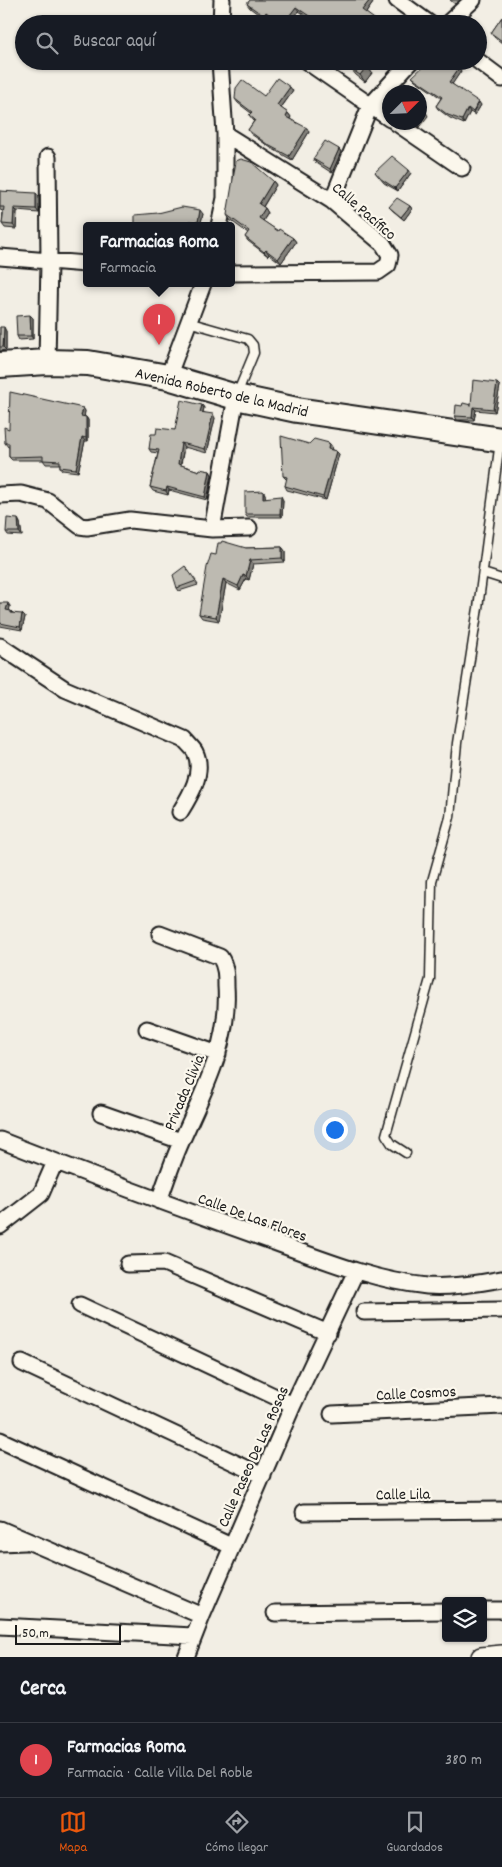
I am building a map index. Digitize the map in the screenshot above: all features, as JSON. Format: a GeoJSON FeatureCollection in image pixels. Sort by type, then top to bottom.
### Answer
{"type":"FeatureCollection","features":[{"type":"Feature","properties":{"kind":"main road","name":"Avenida Roberto de la Madrid"},"geometry":{"type":"LineString","coordinates":[[0,365],[47,362],[88,363],[168,377],[236,397],[296,410],[501,440]]}},
{"type":"Feature","properties":{"kind":"street"},"geometry":{"type":"LineString","coordinates":[[221,15],[222,0]]}},
{"type":"Feature","properties":{"kind":"street"},"geometry":{"type":"LineString","coordinates":[[397,0],[418,15]]}},
{"type":"Feature","properties":{"kind":"street"},"geometry":{"type":"LineString","coordinates":[[457,15],[473,0]]}},
{"type":"Feature","properties":{"kind":"street"},"geometry":{"type":"LineString","coordinates":[[487,68],[502,79]]}},
{"type":"Feature","properties":{"kind":"street"},"geometry":{"type":"LineString","coordinates":[[220,222],[225,198],[225,134],[221,70]]}},
{"type":"Feature","properties":{"kind":"street"},"geometry":{"type":"LineString","coordinates":[[319,70],[382,114]]}},
{"type":"Feature","properties":{"kind":"street"},"geometry":{"type":"LineString","coordinates":[[332,201],[370,106],[404,70]]}},
{"type":"Feature","properties":{"kind":"street"},"geometry":{"type":"LineString","coordinates":[[407,130],[462,168]]}},
{"type":"Feature","properties":{"kind":"street","name":"Calle Pacífico"},"geometry":{"type":"LineString","coordinates":[[225,134],[332,201],[384,244],[390,255],[388,265],[378,272],[235,273]]}},
{"type":"Feature","properties":{"kind":"street"},"geometry":{"type":"LineString","coordinates":[[47,362],[49,261],[48,157]]}},
{"type":"Feature","properties":{"kind":"street"},"geometry":{"type":"LineString","coordinates":[[0,257],[83,264]]}},
{"type":"Feature","properties":{"kind":"street"},"geometry":{"type":"LineString","coordinates":[[168,377],[202,287]]}},
{"type":"Feature","properties":{"kind":"street"},"geometry":{"type":"LineString","coordinates":[[212,528],[236,397]]}},
{"type":"Feature","properties":{"kind":"street"},"geometry":{"type":"LineString","coordinates":[[0,495],[21,494],[48,501],[80,526],[86,528],[130,520],[212,528],[249,528]]}},
{"type":"Feature","properties":{"kind":"street"},"geometry":{"type":"LineString","coordinates":[[0,646],[65,689],[185,740],[195,752],[199,766],[193,790],[180,812]]}},
{"type":"Feature","properties":{"kind":"street","name":"Privada Clivia"},"geometry":{"type":"LineString","coordinates":[[159,1201],[181,1141],[210,1080],[218,1054],[228,1006],[224,962],[220,957],[160,934]]}},
{"type":"Feature","properties":{"kind":"street"},"geometry":{"type":"LineString","coordinates":[[147,1029],[218,1054]]}},
{"type":"Feature","properties":{"kind":"street"},"geometry":{"type":"LineString","coordinates":[[101,1113],[181,1141]]}},
{"type":"Feature","properties":{"kind":"street","name":"Calle De Las Flores"},"geometry":{"type":"LineString","coordinates":[[0,1140],[159,1201],[356,1272],[404,1283],[428,1286],[456,1286],[502,1279]]}},
{"type":"Feature","properties":{"kind":"street"},"geometry":{"type":"LineString","coordinates":[[0,1226],[41,1194],[55,1162]]}},
{"type":"Feature","properties":{"kind":"street"},"geometry":{"type":"LineString","coordinates":[[128,1264],[164,1263],[328,1332]]}},
{"type":"Feature","properties":{"kind":"street","name":"Calle Paseo De Las Rosas"},"geometry":{"type":"LineString","coordinates":[[186,1657],[231,1546],[293,1405],[356,1272]]}},
{"type":"Feature","properties":{"kind":"street"},"geometry":{"type":"LineString","coordinates":[[80,1305],[293,1405]]}},
{"type":"Feature","properties":{"kind":"street"},"geometry":{"type":"LineString","coordinates":[[364,1312],[502,1310]]}},
{"type":"Feature","properties":{"kind":"street"},"geometry":{"type":"LineString","coordinates":[[22,1363],[263,1476]]}},
{"type":"Feature","properties":{"kind":"street","name":"Calle Cosmos"},"geometry":{"type":"LineString","coordinates":[[332,1414],[502,1406]]}},
{"type":"Feature","properties":{"kind":"street"},"geometry":{"type":"LineString","coordinates":[[0,1440],[231,1546]]}},
{"type":"Feature","properties":{"kind":"street","name":"Calle Lila"},"geometry":{"type":"LineString","coordinates":[[304,1512],[502,1510]]}},
{"type":"Feature","properties":{"kind":"street"},"geometry":{"type":"LineString","coordinates":[[0,1529],[202,1616]]}},
{"type":"Feature","properties":{"kind":"street"},"geometry":{"type":"LineString","coordinates":[[0,1544],[29,1542]]}},
{"type":"Feature","properties":{"kind":"street"},"geometry":{"type":"LineString","coordinates":[[487,1610],[502,1610]]}},
{"type":"Feature","properties":{"kind":"street"},"geometry":{"type":"LineString","coordinates":[[275,1613],[442,1611]]}},
{"type":"Feature","properties":{"kind":"street"},"geometry":{"type":"LineString","coordinates":[[0,1626],[193,1636]]}},
{"type":"Feature","properties":{"kind":"street"},"geometry":{"type":"LineString","coordinates":[[481,1657],[502,1655]]}},
{"type":"Feature","properties":{"kind":"lane"},"geometry":{"type":"LineString","coordinates":[[188,322],[248,339],[253,345],[254,352],[236,397]]}},
{"type":"Feature","properties":{"kind":"lane"},"geometry":{"type":"LineString","coordinates":[[406,1153],[388,1141],[386,1135],[387,1127],[430,979],[432,881],[450,817],[457,743],[501,440]]}},
{"type":"Feature","properties":{"kind":"lane"},"geometry":{"type":"LineString","coordinates":[[483,573],[502,579]]}},
{"type":"Feature","properties":{"kind":"building"},"geometry":{"type":"Polygon","coordinates":[[[250,0],[370,0],[362,10],[369,15],[308,15],[296,7],[290,15],[270,15],[266,12],[263,15],[247,4],[250,0]]]}},
{"type":"Feature","properties":{"kind":"building"},"geometry":{"type":"Polygon","coordinates":[[[502,17],[502,41],[491,33],[502,17]]]}},
{"type":"Feature","properties":{"kind":"building"},"geometry":{"type":"Polygon","coordinates":[[[352,70],[364,70],[360,75],[352,70]]]}},
{"type":"Feature","properties":{"kind":"building"},"geometry":{"type":"Polygon","coordinates":[[[419,70],[458,70],[449,82],[479,102],[473,112],[468,108],[462,120],[448,115],[436,106],[442,97],[427,87],[427,85],[412,77],[419,70]]]}},
{"type":"Feature","properties":{"kind":"building"},"geometry":{"type":"Polygon","coordinates":[[[277,78],[290,87],[277,105],[288,113],[286,117],[307,128],[289,156],[268,145],[248,130],[255,120],[249,115],[252,112],[235,99],[236,88],[242,80],[264,96],[277,78]]]}},
{"type":"Feature","properties":{"kind":"building"},"geometry":{"type":"Polygon","coordinates":[[[325,141],[339,149],[330,169],[313,159],[325,141]]]}},
{"type":"Feature","properties":{"kind":"building"},"geometry":{"type":"Polygon","coordinates":[[[392,156],[409,170],[395,188],[381,179],[375,172],[392,156]]]}},
{"type":"Feature","properties":{"kind":"building"},"geometry":{"type":"Polygon","coordinates":[[[241,159],[251,162],[273,181],[259,204],[265,208],[259,218],[278,231],[279,229],[293,238],[278,259],[266,250],[264,252],[245,237],[249,231],[227,215],[236,161],[241,159]]]}},
{"type":"Feature","properties":{"kind":"building"},"geometry":{"type":"Polygon","coordinates":[[[0,191],[36,193],[36,209],[14,208],[13,225],[2,224],[4,207],[0,207],[0,191]]]}},
{"type":"Feature","properties":{"kind":"building"},"geometry":{"type":"Polygon","coordinates":[[[397,198],[410,206],[401,217],[389,207],[397,198]]]}},
{"type":"Feature","properties":{"kind":"building"},"geometry":{"type":"Polygon","coordinates":[[[182,207],[200,210],[198,222],[135,222],[135,215],[158,213],[182,207]]]}},
{"type":"Feature","properties":{"kind":"building"},"geometry":{"type":"Polygon","coordinates":[[[30,315],[31,336],[17,336],[16,316],[30,315]]]}},
{"type":"Feature","properties":{"kind":"building"},"geometry":{"type":"Polygon","coordinates":[[[0,327],[4,327],[3,347],[0,347],[0,327]]]}},
{"type":"Feature","properties":{"kind":"building"},"geometry":{"type":"Polygon","coordinates":[[[473,380],[497,383],[493,409],[473,407],[472,417],[455,416],[456,405],[462,406],[463,403],[471,405],[473,380]]]}},
{"type":"Feature","properties":{"kind":"building"},"geometry":{"type":"Polygon","coordinates":[[[10,392],[83,408],[81,416],[86,417],[86,438],[82,437],[76,469],[60,467],[60,461],[43,460],[43,456],[9,457],[9,443],[5,443],[4,427],[9,429],[10,392]]]}},
{"type":"Feature","properties":{"kind":"building"},"geometry":{"type":"Polygon","coordinates":[[[181,400],[202,405],[200,412],[213,414],[205,449],[181,443],[178,464],[199,471],[200,469],[210,471],[205,497],[167,487],[166,491],[150,487],[159,450],[149,449],[151,434],[156,434],[157,428],[175,430],[181,400]]]}},
{"type":"Feature","properties":{"kind":"building"},"geometry":{"type":"Polygon","coordinates":[[[281,436],[309,444],[314,439],[329,443],[328,449],[336,451],[323,497],[285,486],[287,477],[283,476],[281,436]]]}},
{"type":"Feature","properties":{"kind":"building"},"geometry":{"type":"Polygon","coordinates":[[[263,491],[263,498],[281,496],[280,514],[245,514],[245,492],[263,491]]]}},
{"type":"Feature","properties":{"kind":"building"},"geometry":{"type":"Polygon","coordinates":[[[7,518],[18,519],[19,532],[6,532],[7,518]]]}},
{"type":"Feature","properties":{"kind":"building"},"geometry":{"type":"Polygon","coordinates":[[[222,541],[246,548],[282,547],[282,558],[250,560],[246,576],[243,575],[238,586],[223,579],[216,617],[199,614],[211,554],[216,555],[218,543],[222,541]]]}},
{"type":"Feature","properties":{"kind":"building"},"geometry":{"type":"Polygon","coordinates":[[[185,566],[196,581],[177,588],[173,575],[185,566]]]}},
{"type":"Feature","properties":{"kind":"building"},"geometry":{"type":"Polygon","coordinates":[[[0,603],[8,603],[6,610],[11,611],[11,613],[22,614],[20,627],[0,623],[0,603]]]}},
{"type":"Feature","properties":{"kind":"place","name":"Farmacias Roma"},"geometry":{"type":"Point","coordinates":[159,345]}}]}
